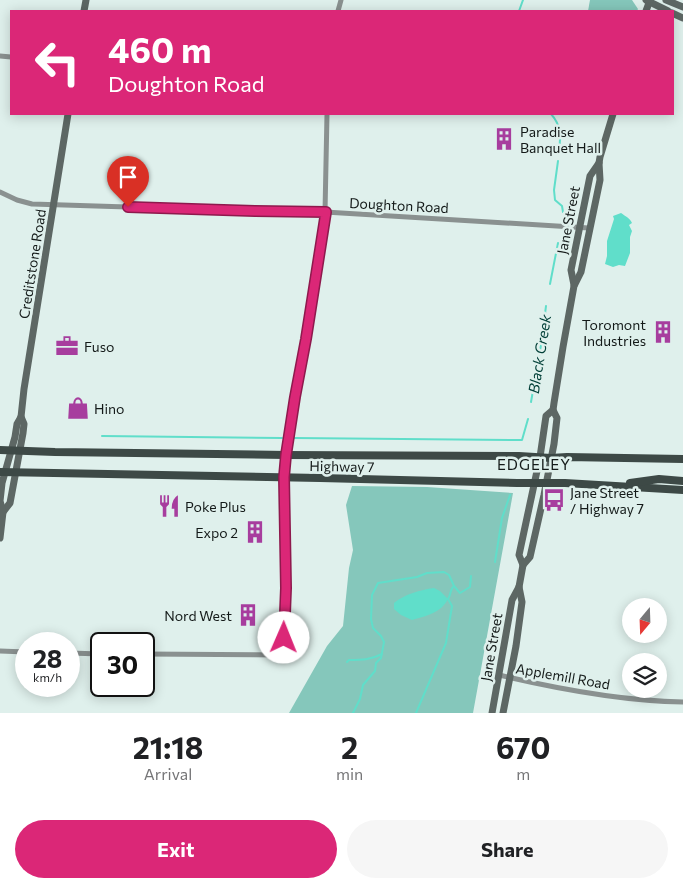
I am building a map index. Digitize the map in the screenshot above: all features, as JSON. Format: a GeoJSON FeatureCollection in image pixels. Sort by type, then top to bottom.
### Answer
{"type":"FeatureCollection","features":[{"type":"Feature","properties":{"kind":"main road"},"geometry":{"type":"LineString","coordinates":[[649,1],[663,10],[665,0],[683,8]]}},
{"type":"Feature","properties":{"kind":"main road","name":"Creditstone Road"},"geometry":{"type":"LineString","coordinates":[[0,538],[3,512],[0,501],[2,473],[15,437],[17,424],[21,417],[68,115]]}},
{"type":"Feature","properties":{"kind":"main road","name":"Jane Street"},"geometry":{"type":"LineString","coordinates":[[492,713],[512,600],[519,587],[523,565],[530,557],[551,458],[557,418],[553,410],[574,286],[572,270],[590,176],[599,163],[613,115]]}},
{"type":"Feature","properties":{"kind":"main road","name":"Jane Street"},"geometry":{"type":"LineString","coordinates":[[574,286],[581,272],[600,180],[599,163]]}},
{"type":"Feature","properties":{"kind":"main road","name":"Jane Street"},"geometry":{"type":"LineString","coordinates":[[523,565],[519,555],[540,457],[546,416],[553,410]]}},
{"type":"Feature","properties":{"kind":"main road","name":"Creditstone Road"},"geometry":{"type":"LineString","coordinates":[[3,512],[10,504],[16,473],[24,424],[21,417]]}},
{"type":"Feature","properties":{"kind":"main road","name":"Highway 7"},"geometry":{"type":"LineString","coordinates":[[0,450],[683,459]]}},
{"type":"Feature","properties":{"kind":"main road","name":"Highway 7"},"geometry":{"type":"LineString","coordinates":[[2,473],[534,483],[614,485],[683,490]]}},
{"type":"Feature","properties":{"kind":"main road"},"geometry":{"type":"LineString","coordinates":[[614,485],[658,480],[683,481]]}},
{"type":"Feature","properties":{"kind":"main road","name":"Jane Street"},"geometry":{"type":"LineString","coordinates":[[503,713],[516,646],[522,602],[519,587]]}},
{"type":"Feature","properties":{"kind":"street"},"geometry":{"type":"LineString","coordinates":[[155,654],[284,655],[286,588],[284,477],[291,420],[326,212],[327,115]]}},
{"type":"Feature","properties":{"kind":"street","name":"Doughton Road"},"geometry":{"type":"LineString","coordinates":[[0,192],[24,202],[54,204],[326,212],[590,228]]}},
{"type":"Feature","properties":{"kind":"street"},"geometry":{"type":"LineString","coordinates":[[0,651],[15,652]]}},
{"type":"Feature","properties":{"kind":"street","name":"Applemill Road"},"geometry":{"type":"LineString","coordinates":[[499,675],[625,698],[683,702]]}},
{"type":"Feature","properties":{"kind":"shaded area"},"geometry":{"type":"Polygon","coordinates":[[[590,0],[632,0],[638,9],[638,10],[588,10],[590,0]]]}},
{"type":"Feature","properties":{"kind":"shaded area"},"geometry":{"type":"Polygon","coordinates":[[[621,213],[629,218],[632,223],[629,225],[632,231],[630,253],[625,266],[613,267],[605,264],[607,241],[614,219],[613,216],[621,213]]]}},
{"type":"Feature","properties":{"kind":"shaded area"},"geometry":{"type":"Polygon","coordinates":[[[352,486],[427,487],[513,493],[473,713],[289,713],[327,646],[343,626],[349,568],[353,550],[346,505],[352,486]]]}},
{"type":"Feature","properties":{"kind":"shaded area"},"geometry":{"type":"Polygon","coordinates":[[[434,588],[448,599],[441,608],[433,613],[412,620],[394,609],[394,603],[403,597],[418,591],[434,588]]]}},
{"type":"Feature","properties":{"kind":"waterway","name":"Black Creek"},"geometry":{"type":"LineString","coordinates":[[519,10],[523,0]]}},
{"type":"Feature","properties":{"kind":"waterway","name":"Black Creek"},"geometry":{"type":"LineString","coordinates":[[552,115],[560,131],[559,151]]}},
{"type":"Feature","properties":{"kind":"waterway","name":"Black Creek"},"geometry":{"type":"LineString","coordinates":[[558,161],[554,190],[555,200],[562,206],[563,212]]}},
{"type":"Feature","properties":{"kind":"waterway","name":"Black Creek"},"geometry":{"type":"LineString","coordinates":[[550,284],[558,243]]}},
{"type":"Feature","properties":{"kind":"waterway","name":"Black Creek"},"geometry":{"type":"LineString","coordinates":[[531,402],[546,306]]}},
{"type":"Feature","properties":{"kind":"waterway"},"geometry":{"type":"LineString","coordinates":[[294,438],[522,440],[528,419]]}},
{"type":"Feature","properties":{"kind":"waterway"},"geometry":{"type":"LineString","coordinates":[[102,436],[282,438]]}},
{"type":"Feature","properties":{"kind":"waterway","name":"Black Creek"},"geometry":{"type":"LineString","coordinates":[[495,562],[502,518],[510,495]]}},
{"type":"Feature","properties":{"kind":"waterway","name":"Black Creek"},"geometry":{"type":"LineString","coordinates":[[353,713],[360,699],[363,685],[375,671],[376,663],[381,658],[384,642],[373,628],[371,619],[372,595],[378,583],[417,577],[427,573],[444,572],[449,575],[460,593],[470,587],[471,576]]}},
{"type":"Feature","properties":{"kind":"waterway"},"geometry":{"type":"LineString","coordinates":[[416,713],[446,643],[452,606],[448,599],[453,587]]}},
{"type":"Feature","properties":{"kind":"waterway"},"geometry":{"type":"LineString","coordinates":[[347,662],[349,660],[370,659],[382,654]]}},
{"type":"Feature","properties":{"kind":"place","name":"Paradise Banquet Hall"},"geometry":{"type":"Point","coordinates":[504,139]}},
{"type":"Feature","properties":{"kind":"place","name":"Toromont Industries"},"geometry":{"type":"Point","coordinates":[663,332]}},
{"type":"Feature","properties":{"kind":"place","name":"Fuso"},"geometry":{"type":"Point","coordinates":[67,346]}},
{"type":"Feature","properties":{"kind":"place","name":"Hino"},"geometry":{"type":"Point","coordinates":[78,408]}},
{"type":"Feature","properties":{"kind":"place","name":"Jane Street / Highway 7"},"geometry":{"type":"Point","coordinates":[554,500]}},
{"type":"Feature","properties":{"kind":"place","name":"Poke Plus"},"geometry":{"type":"Point","coordinates":[169,506]}},
{"type":"Feature","properties":{"kind":"place","name":"Expo 2"},"geometry":{"type":"Point","coordinates":[255,532]}},
{"type":"Feature","properties":{"kind":"place","name":"Nord West"},"geometry":{"type":"Point","coordinates":[248,615]}},
{"type":"Feature","properties":{"kind":"district","name":"EDGELEY"},"geometry":{"type":"Point","coordinates":[534,464]}},
{"type":"Feature","properties":{"kind":"route"},"geometry":{"type":"LineString","coordinates":[[128,207],[326,212],[286,455],[284,477],[286,588],[284,638]]}}]}
